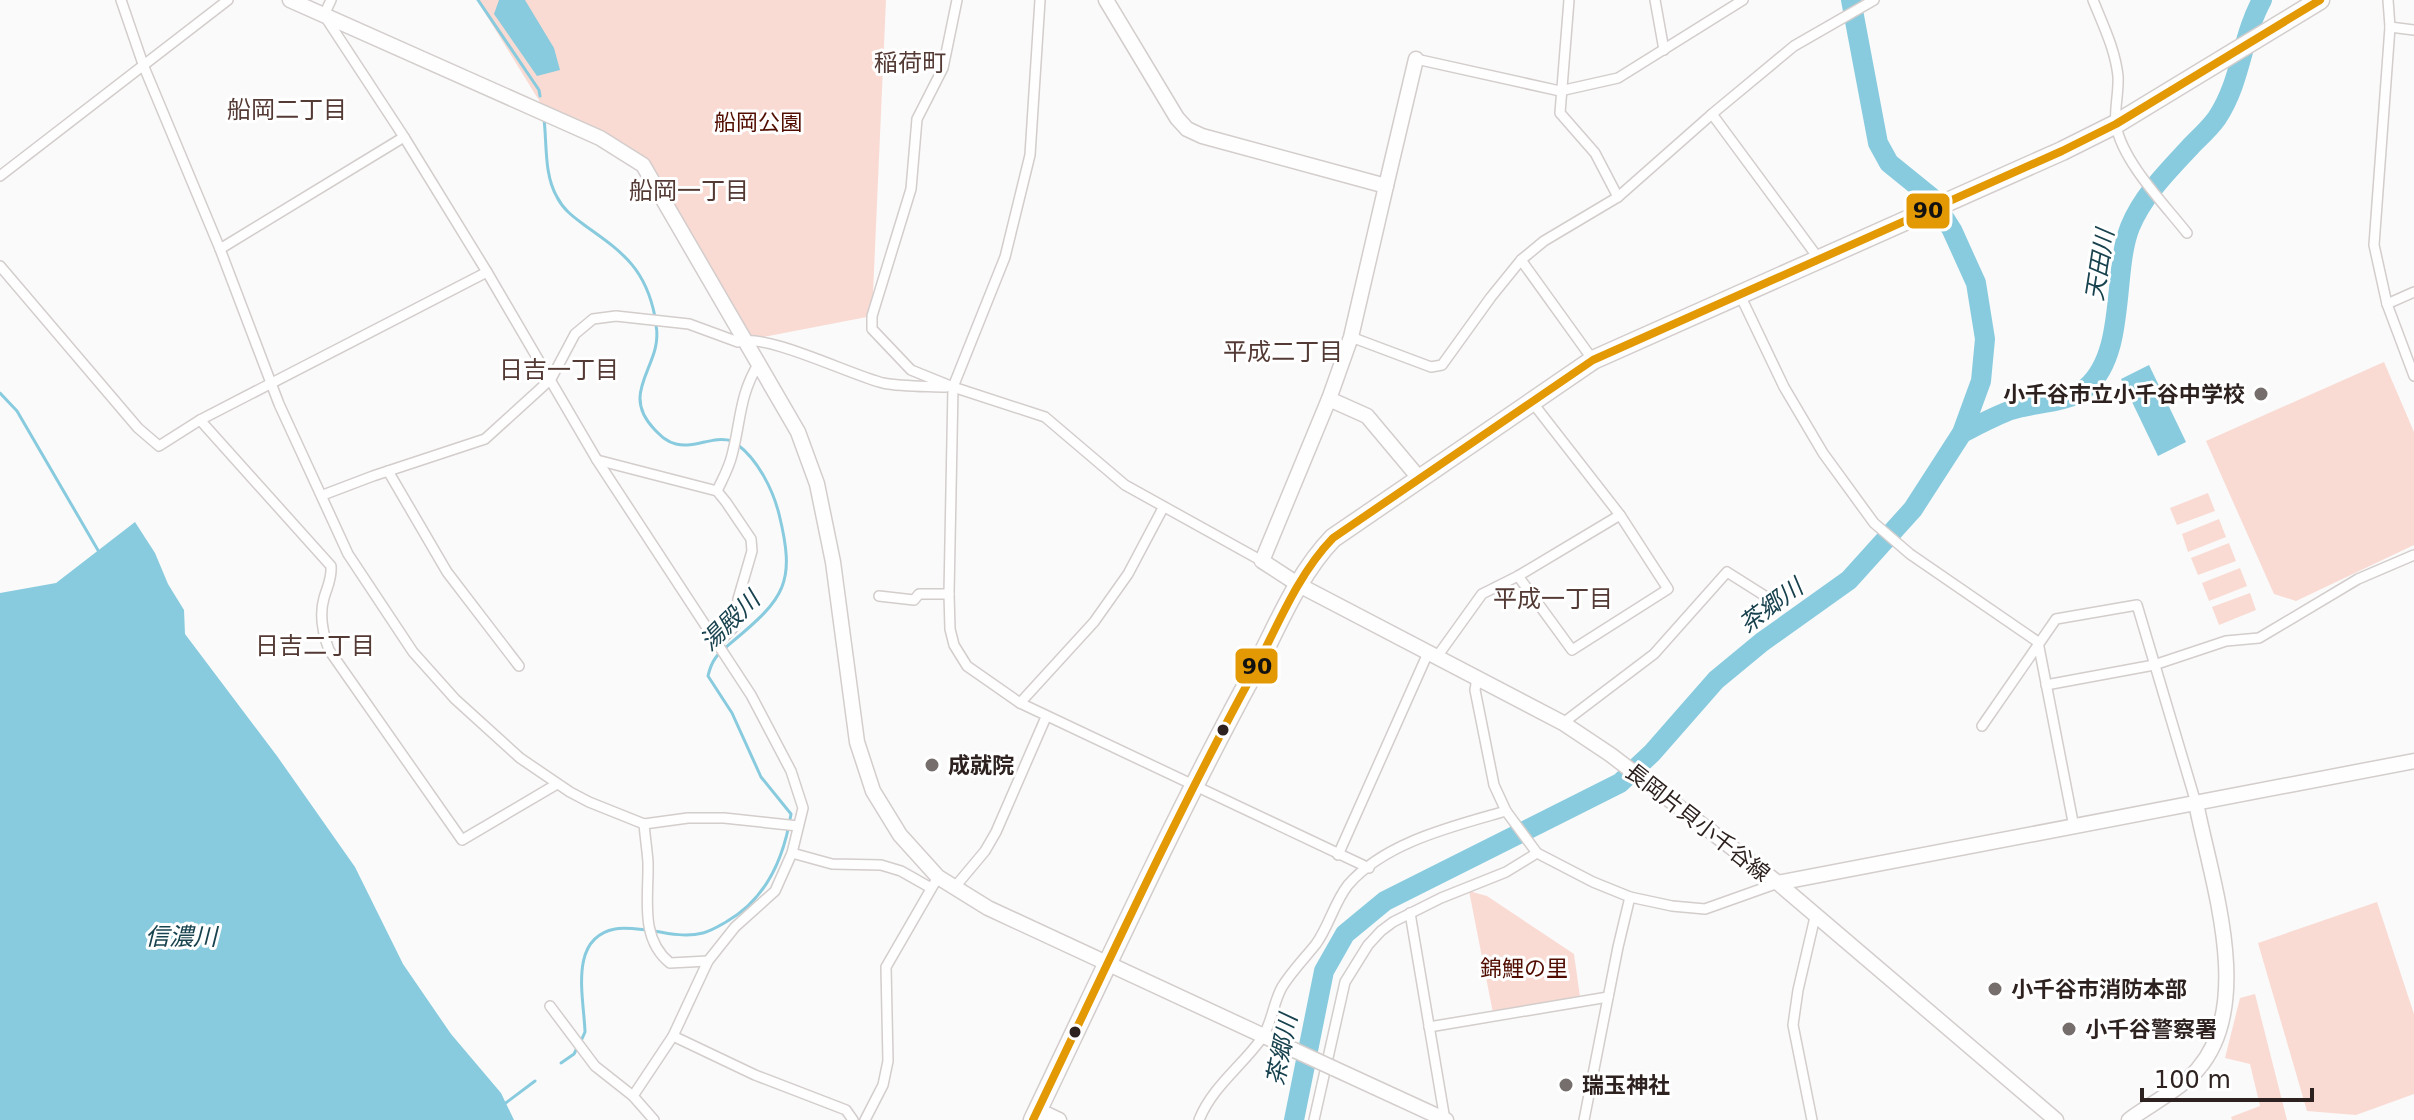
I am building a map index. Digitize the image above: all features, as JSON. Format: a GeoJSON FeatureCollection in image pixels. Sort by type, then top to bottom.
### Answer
{"type":"FeatureCollection","features":[{"type":"Feature","properties":{"kind":"highway"},"geometry":{"type":"LineString","coordinates":[[1036,1115],[1193,786],[1299,585],[1333,538],[1593,360],[2116,124],[2320,0]]}},
{"type":"Feature","properties":{"kind":"street"},"geometry":{"type":"LineString","coordinates":[[121,0],[144,67],[220,249],[271,383],[348,554],[401,636],[455,699],[520,758],[589,802],[644,824],[688,818],[724,818],[793,826]]}},
{"type":"Feature","properties":{"kind":"street"},"geometry":{"type":"LineString","coordinates":[[0,176],[228,0]]}},
{"type":"Feature","properties":{"kind":"street"},"geometry":{"type":"LineString","coordinates":[[290,0],[600,138],[643,165],[798,432],[817,484],[833,562],[857,742],[873,791],[935,883]]}},
{"type":"Feature","properties":{"kind":"street"},"geometry":{"type":"LineString","coordinates":[[324,15],[331,0]]}},
{"type":"Feature","properties":{"kind":"street"},"geometry":{"type":"LineString","coordinates":[[957,0],[943,68],[917,119],[911,189],[872,316],[872,329],[911,370],[1045,417],[1125,485],[1262,561],[1329,399],[1351,337],[1416,59],[1560,91],[1618,78],[1743,0]]}},
{"type":"Feature","properties":{"kind":"street"},"geometry":{"type":"LineString","coordinates":[[1040,0],[1030,155],[1005,257],[953,387],[949,594],[950,629],[954,645],[967,666],[1046,717],[1369,868]]}},
{"type":"Feature","properties":{"kind":"street"},"geometry":{"type":"LineString","coordinates":[[1106,0],[1177,118],[1187,129],[1202,136],[1386,186]]}},
{"type":"Feature","properties":{"kind":"street"},"geometry":{"type":"LineString","coordinates":[[1569,0],[1560,113],[1595,153],[1618,197]]}},
{"type":"Feature","properties":{"kind":"street"},"geometry":{"type":"LineString","coordinates":[[1655,0],[1664,50]]}},
{"type":"Feature","properties":{"kind":"street"},"geometry":{"type":"LineString","coordinates":[[2093,0],[2115,58],[2118,90],[2116,124],[2123,145],[2187,233]]}},
{"type":"Feature","properties":{"kind":"street"},"geometry":{"type":"LineString","coordinates":[[2388,0],[2390,27],[2374,245],[2387,304],[2414,376]]}},
{"type":"Feature","properties":{"kind":"street"},"geometry":{"type":"LineString","coordinates":[[1351,337],[1431,367],[1442,365],[1521,260],[1544,241],[1618,197],[1794,46],[1871,2]]}},
{"type":"Feature","properties":{"kind":"street"},"geometry":{"type":"LineString","coordinates":[[324,15],[487,272],[597,460],[770,727],[791,771],[803,808],[793,826],[792,853],[775,891],[735,927],[708,961],[673,1036],[633,1096]]}},
{"type":"Feature","properties":{"kind":"street"},"geometry":{"type":"LineString","coordinates":[[2390,27],[2414,30]]}},
{"type":"Feature","properties":{"kind":"street"},"geometry":{"type":"LineString","coordinates":[[1712,114],[1819,260]]}},
{"type":"Feature","properties":{"kind":"street"},"geometry":{"type":"LineString","coordinates":[[220,249],[404,137]]}},
{"type":"Feature","properties":{"kind":"street"},"geometry":{"type":"LineString","coordinates":[[1521,260],[1593,360]]}},
{"type":"Feature","properties":{"kind":"street"},"geometry":{"type":"LineString","coordinates":[[0,266],[138,428],[159,446],[200,420],[487,272]]}},
{"type":"Feature","properties":{"kind":"street"},"geometry":{"type":"LineString","coordinates":[[2387,304],[2414,292]]}},
{"type":"Feature","properties":{"kind":"street"},"geometry":{"type":"LineString","coordinates":[[1740,295],[1784,387],[1823,453],[1874,523],[1910,554],[2038,642],[2074,827]]}},
{"type":"Feature","properties":{"kind":"street"},"geometry":{"type":"LineString","coordinates":[[323,495],[485,439],[551,379],[575,334],[593,319],[616,316],[689,324],[738,342],[746,339],[783,348],[885,384],[953,387]]}},
{"type":"Feature","properties":{"kind":"street"},"geometry":{"type":"LineString","coordinates":[[717,491],[733,448],[747,382],[759,363]]}},
{"type":"Feature","properties":{"kind":"street"},"geometry":{"type":"LineString","coordinates":[[1329,399],[1367,416],[1419,478]]}},
{"type":"Feature","properties":{"kind":"street"},"geometry":{"type":"LineString","coordinates":[[1518,576],[1572,650],[1668,589],[1620,515],[1531,401]]}},
{"type":"Feature","properties":{"kind":"street"},"geometry":{"type":"LineString","coordinates":[[200,420],[331,566],[332,576],[321,610],[323,634],[329,650],[462,840],[557,784]]}},
{"type":"Feature","properties":{"kind":"street"},"geometry":{"type":"LineString","coordinates":[[597,460],[717,491],[743,524],[751,539],[752,551],[738,599],[735,626],[717,645]]}},
{"type":"Feature","properties":{"kind":"street"},"geometry":{"type":"LineString","coordinates":[[388,471],[447,572],[519,666]]}},
{"type":"Feature","properties":{"kind":"street"},"geometry":{"type":"LineString","coordinates":[[1020,703],[1094,622],[1128,574],[1163,508]]}},
{"type":"Feature","properties":{"kind":"street"},"geometry":{"type":"LineString","coordinates":[[1338,855],[1432,656],[1482,594],[1620,515]]}},
{"type":"Feature","properties":{"kind":"street"},"geometry":{"type":"LineString","coordinates":[[331,566],[348,554]]}},
{"type":"Feature","properties":{"kind":"street"},"geometry":{"type":"LineString","coordinates":[[2046,685],[2154,665],[2226,641],[2259,638],[2358,579],[2414,555]]}},
{"type":"Feature","properties":{"kind":"street","name":"長岡片貝小千谷線"},"geometry":{"type":"LineString","coordinates":[[1262,561],[1299,585],[1563,723],[1611,755],[1778,883],[2056,1120]]}},
{"type":"Feature","properties":{"kind":"street"},"geometry":{"type":"LineString","coordinates":[[1563,723],[1654,654],[1727,572],[1765,596]]}},
{"type":"Feature","properties":{"kind":"street"},"geometry":{"type":"LineString","coordinates":[[879,596],[914,600],[919,594],[949,594]]}},
{"type":"Feature","properties":{"kind":"street"},"geometry":{"type":"LineString","coordinates":[[1982,726],[2056,619],[2137,605],[2196,803],[2226,949],[2226,1008],[2210,1053],[2196,1072],[2129,1120]]}},
{"type":"Feature","properties":{"kind":"street"},"geometry":{"type":"LineString","coordinates":[[1477,678],[1475,690],[1494,785],[1506,811],[1535,851],[1593,882],[1630,897],[1705,909],[1778,883],[2414,761]]}},
{"type":"Feature","properties":{"kind":"street"},"geometry":{"type":"LineString","coordinates":[[954,888],[985,851],[996,832],[1046,717]]}},
{"type":"Feature","properties":{"kind":"street"},"geometry":{"type":"LineString","coordinates":[[1199,1120],[1223,1082],[1263,1036],[1277,996],[1293,969],[1317,942],[1349,885],[1398,848],[1433,832],[1506,811]]}},
{"type":"Feature","properties":{"kind":"street"},"geometry":{"type":"LineString","coordinates":[[644,824],[648,862],[647,923],[653,937],[663,957],[670,963],[708,961]]}},
{"type":"Feature","properties":{"kind":"street"},"geometry":{"type":"LineString","coordinates":[[1314,1120],[1345,982],[1355,963],[1381,931],[1441,898],[1506,872],[1535,851]]}},
{"type":"Feature","properties":{"kind":"street"},"geometry":{"type":"LineString","coordinates":[[792,853],[832,864],[881,865],[954,888],[988,908],[1446,1120]]}},
{"type":"Feature","properties":{"kind":"street"},"geometry":{"type":"LineString","coordinates":[[865,1120],[883,1085],[888,1061],[886,967],[935,883]]}},
{"type":"Feature","properties":{"kind":"street"},"geometry":{"type":"LineString","coordinates":[[1584,1120],[1630,897]]}},
{"type":"Feature","properties":{"kind":"street"},"geometry":{"type":"LineString","coordinates":[[1410,913],[1446,1120]]}},
{"type":"Feature","properties":{"kind":"street"},"geometry":{"type":"LineString","coordinates":[[1812,1120],[1793,1025],[1815,917]]}},
{"type":"Feature","properties":{"kind":"street"},"geometry":{"type":"LineString","coordinates":[[1429,1027],[1608,997]]}},
{"type":"Feature","properties":{"kind":"street"},"geometry":{"type":"LineString","coordinates":[[550,1006],[595,1066],[633,1096],[654,1120]]}},
{"type":"Feature","properties":{"kind":"street"},"geometry":{"type":"LineString","coordinates":[[673,1036],[755,1075],[846,1110],[853,1120]]}},
{"type":"Feature","properties":{"kind":"street"},"geometry":{"type":"LineString","coordinates":[[1036,1115],[1059,1120]]}},
{"type":"Feature","properties":{"kind":"green space","name":"船岡公園"},"geometry":{"type":"Polygon","coordinates":[[[477,0],[886,0],[872,316],[738,342],[643,165],[548,115],[477,0]]]}},
{"type":"Feature","properties":{"kind":"green space"},"geometry":{"type":"Polygon","coordinates":[[[2384,362],[2414,432],[2414,545],[2296,601],[2274,594],[2206,441],[2384,362]]]}},
{"type":"Feature","properties":{"kind":"green space"},"geometry":{"type":"Polygon","coordinates":[[[2208,493],[2215,511],[2177,525],[2170,508],[2208,493]]]}},
{"type":"Feature","properties":{"kind":"green space"},"geometry":{"type":"Polygon","coordinates":[[[2219,519],[2226,537],[2188,552],[2182,534],[2219,519]]]}},
{"type":"Feature","properties":{"kind":"green space"},"geometry":{"type":"Polygon","coordinates":[[[2229,543],[2236,561],[2198,575],[2191,558],[2229,543]]]}},
{"type":"Feature","properties":{"kind":"green space"},"geometry":{"type":"Polygon","coordinates":[[[2240,568],[2247,586],[2209,601],[2202,583],[2240,568]]]}},
{"type":"Feature","properties":{"kind":"green space"},"geometry":{"type":"Polygon","coordinates":[[[2250,593],[2256,610],[2219,625],[2212,607],[2250,593]]]}},
{"type":"Feature","properties":{"kind":"green space","name":"錦鯉の里"},"geometry":{"type":"Polygon","coordinates":[[[1469,891],[1487,896],[1574,954],[1580,997],[1493,1013],[1469,891]]]}},
{"type":"Feature","properties":{"kind":"green space"},"geometry":{"type":"Polygon","coordinates":[[[2377,902],[2414,1014],[2414,1094],[2356,1115],[2307,1111],[2258,943],[2377,902]]]}},
{"type":"Feature","properties":{"kind":"green space"},"geometry":{"type":"Polygon","coordinates":[[[2255,994],[2287,1120],[2232,1120],[2231,1117],[2260,1106],[2250,1064],[2225,1058],[2240,998],[2255,994]]]}},
{"type":"Feature","properties":{"kind":"water"},"geometry":{"type":"Polygon","coordinates":[[[499,0],[525,0],[554,48],[560,70],[537,76],[494,14],[499,0]]]}},
{"type":"Feature","properties":{"kind":"water"},"geometry":{"type":"Polygon","coordinates":[[[2149,365],[2186,442],[2158,456],[2121,379],[2149,365]]]}},
{"type":"Feature","properties":{"kind":"water","name":"信濃川"},"geometry":{"type":"Polygon","coordinates":[[[135,522],[184,610],[185,634],[277,756],[355,867],[403,964],[451,1034],[501,1093],[514,1120],[0,1120],[0,593],[56,583],[135,522]]]}},
{"type":"Feature","properties":{"kind":"waterway","name":"湯殿川"},"geometry":{"type":"LineString","coordinates":[[478,0],[539,90],[540,96]]}},
{"type":"Feature","properties":{"kind":"waterway","name":"茶郷川"},"geometry":{"type":"LineString","coordinates":[[1294,1120],[1324,971],[1345,934],[1385,901],[1620,783],[1652,753],[1716,680],[1762,642],[1849,580],[1913,509],[1962,433],[1981,381],[1985,339],[1976,283],[1952,230],[1931,197],[1889,163],[1878,143],[1851,0]]}},
{"type":"Feature","properties":{"kind":"waterway","name":"天田川"},"geometry":{"type":"LineString","coordinates":[[1962,433],[2011,410],[2070,397],[2086,388],[2099,373],[2113,334],[2121,266],[2130,227],[2157,183],[2217,118],[2232,89],[2262,0]]}},
{"type":"Feature","properties":{"kind":"waterway","name":"湯殿川"},"geometry":{"type":"LineString","coordinates":[[544,119],[548,169],[557,197],[570,214],[632,264],[646,287],[655,317]]}},
{"type":"Feature","properties":{"kind":"waterway","name":"湯殿川"},"geometry":{"type":"LineString","coordinates":[[656,325],[657,340],[641,390],[640,403],[644,416],[662,437],[676,444],[732,441]]}},
{"type":"Feature","properties":{"kind":"waterway"},"geometry":{"type":"LineString","coordinates":[[0,393],[17,411],[99,552]]}},
{"type":"Feature","properties":{"kind":"waterway","name":"湯殿川"},"geometry":{"type":"LineString","coordinates":[[654,931],[685,935],[703,933],[740,913],[771,876],[784,846],[791,814],[761,777],[732,713],[708,676],[723,649],[750,627],[775,600],[786,573],[784,538],[773,495],[758,467],[738,445]]}},
{"type":"Feature","properties":{"kind":"waterway","name":"湯殿川"},"geometry":{"type":"LineString","coordinates":[[581,1041],[585,1032],[582,971],[590,944],[600,935],[615,929],[646,930]]}},
{"type":"Feature","properties":{"kind":"waterway","name":"湯殿川"},"geometry":{"type":"LineString","coordinates":[[561,1063],[577,1048]]}},
{"type":"Feature","properties":{"kind":"waterway","name":"湯殿川"},"geometry":{"type":"LineString","coordinates":[[503,1105],[535,1081]]}},
{"type":"Feature","properties":{"kind":"transit line","name":"90"},"geometry":{"type":"LineString","coordinates":[[1033,1120],[1221,733],[1287,605],[1308,569],[1333,538],[1593,360],[2062,151],[2116,124],[2320,0]]}},
{"type":"Feature","properties":{"kind":"place","name":"小千谷市立小千谷中学校"},"geometry":{"type":"Point","coordinates":[2261,394]}},
{"type":"Feature","properties":{"kind":"place","name":"成就院"},"geometry":{"type":"Point","coordinates":[932,765]}},
{"type":"Feature","properties":{"kind":"place","name":"小千谷市消防本部"},"geometry":{"type":"Point","coordinates":[1995,989]}},
{"type":"Feature","properties":{"kind":"place","name":"小千谷警察署"},"geometry":{"type":"Point","coordinates":[2069,1029]}},
{"type":"Feature","properties":{"kind":"place","name":"瑞玉神社"},"geometry":{"type":"Point","coordinates":[1566,1085]}},
{"type":"Feature","properties":{"kind":"district","name":"稲荷町"},"geometry":{"type":"Point","coordinates":[910,63]}},
{"type":"Feature","properties":{"kind":"district","name":"船岡二丁目"},"geometry":{"type":"Point","coordinates":[287,110]}},
{"type":"Feature","properties":{"kind":"district","name":"船岡一丁目"},"geometry":{"type":"Point","coordinates":[689,191]}},
{"type":"Feature","properties":{"kind":"district","name":"平成二丁目"},"geometry":{"type":"Point","coordinates":[1283,352]}},
{"type":"Feature","properties":{"kind":"district","name":"日吉一丁目"},"geometry":{"type":"Point","coordinates":[559,370]}},
{"type":"Feature","properties":{"kind":"district","name":"平成一丁目"},"geometry":{"type":"Point","coordinates":[1553,599]}},
{"type":"Feature","properties":{"kind":"district","name":"日吉二丁目"},"geometry":{"type":"Point","coordinates":[315,646]}}]}
